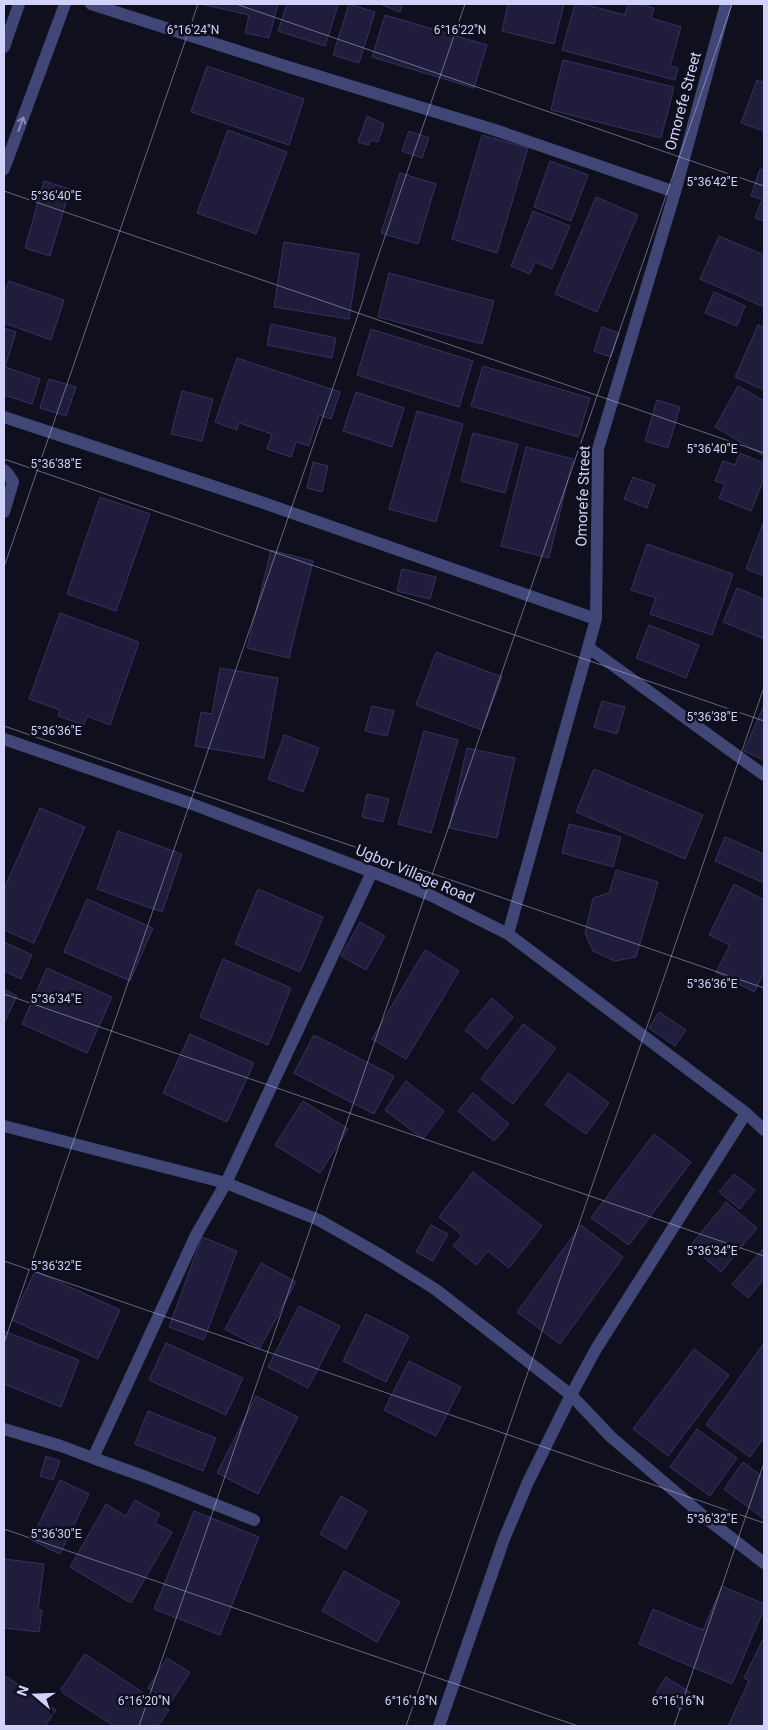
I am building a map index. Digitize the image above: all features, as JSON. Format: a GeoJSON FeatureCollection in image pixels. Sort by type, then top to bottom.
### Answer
{"type":"FeatureCollection","features":[{"type":"Feature","properties":{"kind":"street"},"geometry":{"type":"LineString","coordinates":[[4,47],[19,4]]}},
{"type":"Feature","properties":{"kind":"street"},"geometry":{"type":"LineString","coordinates":[[4,169],[65,4]]}},
{"type":"Feature","properties":{"kind":"street"},"geometry":{"type":"LineString","coordinates":[[91,4],[495,130],[675,192]]}},
{"type":"Feature","properties":{"kind":"street","name":"Omorefe Street"},"geometry":{"type":"LineString","coordinates":[[508,934],[596,619],[598,450],[675,192],[726,4]]}},
{"type":"Feature","properties":{"kind":"street"},"geometry":{"type":"LineString","coordinates":[[4,417],[255,500],[596,619]]}},
{"type":"Feature","properties":{"kind":"street"},"geometry":{"type":"LineString","coordinates":[[4,470],[13,482],[4,512]]}},
{"type":"Feature","properties":{"kind":"street"},"geometry":{"type":"LineString","coordinates":[[589,648],[764,775]]}},
{"type":"Feature","properties":{"kind":"street","name":"Ugbor Village Road"},"geometry":{"type":"LineString","coordinates":[[4,739],[192,804],[372,872],[432,896],[508,934],[746,1113],[764,1130]]}},
{"type":"Feature","properties":{"kind":"street"},"geometry":{"type":"LineString","coordinates":[[93,1458],[196,1235],[226,1183],[372,872]]}},
{"type":"Feature","properties":{"kind":"street"},"geometry":{"type":"LineString","coordinates":[[440,1726],[504,1538],[528,1482],[571,1394],[596,1349],[746,1113]]}},
{"type":"Feature","properties":{"kind":"street"},"geometry":{"type":"LineString","coordinates":[[4,1126],[226,1183],[319,1220],[436,1289],[571,1394],[611,1437],[707,1519],[764,1563]]}},
{"type":"Feature","properties":{"kind":"street"},"geometry":{"type":"LineString","coordinates":[[4,1429],[61,1446],[254,1520]]}},
{"type":"Feature","properties":{"kind":"building"},"geometry":{"type":"Polygon","coordinates":[[[201,4],[278,4],[269,38],[245,33],[249,15],[201,4]]]}},
{"type":"Feature","properties":{"kind":"building"},"geometry":{"type":"Polygon","coordinates":[[[287,4],[338,5],[325,46],[278,31],[287,4]]]}},
{"type":"Feature","properties":{"kind":"building"},"geometry":{"type":"Polygon","coordinates":[[[349,4],[375,12],[359,63],[333,55],[349,4]]]}},
{"type":"Feature","properties":{"kind":"building"},"geometry":{"type":"Polygon","coordinates":[[[380,4],[403,4],[400,12],[380,4]]]}},
{"type":"Feature","properties":{"kind":"building"},"geometry":{"type":"Polygon","coordinates":[[[508,4],[564,4],[554,44],[502,31],[508,4]]]}},
{"type":"Feature","properties":{"kind":"building"},"geometry":{"type":"Polygon","coordinates":[[[575,4],[583,4],[625,15],[628,4],[638,4],[654,8],[651,18],[681,27],[670,66],[678,68],[675,80],[562,50],[575,4]]]}},
{"type":"Feature","properties":{"kind":"building"},"geometry":{"type":"Polygon","coordinates":[[[385,15],[487,45],[474,88],[372,57],[385,15]]]}},
{"type":"Feature","properties":{"kind":"building"},"geometry":{"type":"Polygon","coordinates":[[[563,60],[674,87],[661,138],[551,110],[563,60]]]}},
{"type":"Feature","properties":{"kind":"building"},"geometry":{"type":"Polygon","coordinates":[[[207,66],[304,99],[289,145],[191,112],[207,66]]]}},
{"type":"Feature","properties":{"kind":"building"},"geometry":{"type":"Polygon","coordinates":[[[757,80],[764,83],[764,131],[741,123],[757,80]]]}},
{"type":"Feature","properties":{"kind":"building"},"geometry":{"type":"Polygon","coordinates":[[[367,116],[384,124],[378,142],[371,140],[369,145],[358,142],[367,116]]]}},
{"type":"Feature","properties":{"kind":"building"},"geometry":{"type":"Polygon","coordinates":[[[228,130],[287,152],[256,234],[197,213],[228,130]]]}},
{"type":"Feature","properties":{"kind":"building"},"geometry":{"type":"Polygon","coordinates":[[[409,131],[429,138],[422,158],[402,151],[409,131]]]}},
{"type":"Feature","properties":{"kind":"building"},"geometry":{"type":"Polygon","coordinates":[[[482,135],[528,148],[497,253],[452,239],[482,135]]]}},
{"type":"Feature","properties":{"kind":"building"},"geometry":{"type":"Polygon","coordinates":[[[550,161],[588,175],[571,221],[534,207],[550,161]]]}},
{"type":"Feature","properties":{"kind":"building"},"geometry":{"type":"Polygon","coordinates":[[[760,169],[764,171],[764,221],[755,218],[762,200],[751,196],[760,169]]]}},
{"type":"Feature","properties":{"kind":"building"},"geometry":{"type":"Polygon","coordinates":[[[400,173],[436,184],[418,244],[381,233],[400,173]]]}},
{"type":"Feature","properties":{"kind":"building"},"geometry":{"type":"Polygon","coordinates":[[[44,181],[70,189],[50,256],[25,248],[44,181]]]}},
{"type":"Feature","properties":{"kind":"building"},"geometry":{"type":"Polygon","coordinates":[[[596,197],[638,215],[597,312],[555,294],[596,197]]]}},
{"type":"Feature","properties":{"kind":"building"},"geometry":{"type":"Polygon","coordinates":[[[533,211],[570,226],[552,269],[535,262],[530,274],[511,266],[533,211]]]}},
{"type":"Feature","properties":{"kind":"building"},"geometry":{"type":"Polygon","coordinates":[[[719,236],[764,255],[764,307],[700,279],[719,236]]]}},
{"type":"Feature","properties":{"kind":"building"},"geometry":{"type":"Polygon","coordinates":[[[284,242],[359,254],[349,319],[274,307],[284,242]]]}},
{"type":"Feature","properties":{"kind":"building"},"geometry":{"type":"Polygon","coordinates":[[[389,273],[494,301],[482,344],[378,317],[389,273]]]}},
{"type":"Feature","properties":{"kind":"building"},"geometry":{"type":"Polygon","coordinates":[[[9,281],[64,300],[51,340],[4,323],[4,294],[9,281]]]}},
{"type":"Feature","properties":{"kind":"building"},"geometry":{"type":"Polygon","coordinates":[[[714,292],[745,306],[737,326],[705,313],[714,292]]]}},
{"type":"Feature","properties":{"kind":"building"},"geometry":{"type":"Polygon","coordinates":[[[271,324],[336,338],[332,358],[267,345],[271,324]]]}},
{"type":"Feature","properties":{"kind":"building"},"geometry":{"type":"Polygon","coordinates":[[[758,325],[764,327],[764,390],[735,377],[758,325]]]}},
{"type":"Feature","properties":{"kind":"building"},"geometry":{"type":"Polygon","coordinates":[[[602,327],[619,333],[611,357],[594,351],[602,327]]]}},
{"type":"Feature","properties":{"kind":"building"},"geometry":{"type":"Polygon","coordinates":[[[4,328],[16,332],[5,367],[40,379],[32,404],[4,395],[4,328]]]}},
{"type":"Feature","properties":{"kind":"building"},"geometry":{"type":"Polygon","coordinates":[[[371,329],[473,361],[459,407],[357,375],[371,329]]]}},
{"type":"Feature","properties":{"kind":"building"},"geometry":{"type":"Polygon","coordinates":[[[237,358],[340,392],[331,419],[319,415],[309,446],[296,442],[291,457],[267,449],[272,434],[239,423],[237,430],[215,422],[237,358]]]}},
{"type":"Feature","properties":{"kind":"building"},"geometry":{"type":"Polygon","coordinates":[[[483,366],[590,398],[578,437],[471,406],[483,366]]]}},
{"type":"Feature","properties":{"kind":"building"},"geometry":{"type":"Polygon","coordinates":[[[49,379],[76,387],[66,416],[40,408],[49,379]]]}},
{"type":"Feature","properties":{"kind":"building"},"geometry":{"type":"Polygon","coordinates":[[[738,386],[764,401],[764,456],[715,427],[738,386]]]}},
{"type":"Feature","properties":{"kind":"building"},"geometry":{"type":"Polygon","coordinates":[[[182,391],[213,399],[202,441],[171,434],[182,391]]]}},
{"type":"Feature","properties":{"kind":"building"},"geometry":{"type":"Polygon","coordinates":[[[356,392],[404,408],[392,447],[343,431],[356,392]]]}},
{"type":"Feature","properties":{"kind":"building"},"geometry":{"type":"Polygon","coordinates":[[[657,400],[680,407],[668,448],[645,441],[657,400]]]}},
{"type":"Feature","properties":{"kind":"building"},"geometry":{"type":"Polygon","coordinates":[[[417,411],[463,424],[436,522],[389,509],[417,411]]]}},
{"type":"Feature","properties":{"kind":"building"},"geometry":{"type":"Polygon","coordinates":[[[473,433],[518,444],[505,493],[461,481],[473,433]]]}},
{"type":"Feature","properties":{"kind":"building"},"geometry":{"type":"Polygon","coordinates":[[[526,447],[573,459],[549,558],[501,546],[526,447]]]}},
{"type":"Feature","properties":{"kind":"building"},"geometry":{"type":"Polygon","coordinates":[[[740,453],[764,463],[764,479],[751,511],[719,498],[725,484],[715,481],[723,461],[735,465],[740,453]]]}},
{"type":"Feature","properties":{"kind":"building"},"geometry":{"type":"Polygon","coordinates":[[[313,462],[328,466],[322,492],[307,488],[313,462]]]}},
{"type":"Feature","properties":{"kind":"building"},"geometry":{"type":"Polygon","coordinates":[[[633,477],[655,485],[647,508],[624,499],[633,477]]]}},
{"type":"Feature","properties":{"kind":"building"},"geometry":{"type":"Polygon","coordinates":[[[100,497],[150,514],[116,611],[67,594],[100,497]]]}},
{"type":"Feature","properties":{"kind":"building"},"geometry":{"type":"Polygon","coordinates":[[[764,521],[764,576],[746,569],[764,521]]]}},
{"type":"Feature","properties":{"kind":"building"},"geometry":{"type":"Polygon","coordinates":[[[647,544],[733,574],[712,635],[650,614],[656,598],[631,590],[647,544]]]}},
{"type":"Feature","properties":{"kind":"building"},"geometry":{"type":"Polygon","coordinates":[[[271,550],[313,561],[289,658],[247,648],[271,550]]]}},
{"type":"Feature","properties":{"kind":"building"},"geometry":{"type":"Polygon","coordinates":[[[402,569],[436,577],[430,599],[397,591],[402,569]]]}},
{"type":"Feature","properties":{"kind":"building"},"geometry":{"type":"Polygon","coordinates":[[[737,588],[764,599],[764,639],[723,622],[737,588]]]}},
{"type":"Feature","properties":{"kind":"building"},"geometry":{"type":"Polygon","coordinates":[[[60,613],[139,642],[110,725],[87,716],[84,725],[58,716],[60,710],[29,699],[60,613]]]}},
{"type":"Feature","properties":{"kind":"building"},"geometry":{"type":"Polygon","coordinates":[[[649,625],[699,645],[686,678],[636,658],[649,625]]]}},
{"type":"Feature","properties":{"kind":"building"},"geometry":{"type":"Polygon","coordinates":[[[436,652],[502,677],[482,730],[416,705],[436,652]]]}},
{"type":"Feature","properties":{"kind":"building"},"geometry":{"type":"Polygon","coordinates":[[[220,668],[278,678],[264,758],[195,746],[201,712],[212,714],[220,668]]]}},
{"type":"Feature","properties":{"kind":"building"},"geometry":{"type":"Polygon","coordinates":[[[602,701],[625,707],[617,734],[594,727],[602,701]]]}},
{"type":"Feature","properties":{"kind":"building"},"geometry":{"type":"Polygon","coordinates":[[[764,705],[764,760],[744,751],[764,705]]]}},
{"type":"Feature","properties":{"kind":"building"},"geometry":{"type":"Polygon","coordinates":[[[372,706],[394,711],[387,736],[365,731],[372,706]]]}},
{"type":"Feature","properties":{"kind":"building"},"geometry":{"type":"Polygon","coordinates":[[[424,731],[458,740],[431,833],[398,824],[424,731]]]}},
{"type":"Feature","properties":{"kind":"building"},"geometry":{"type":"Polygon","coordinates":[[[284,735],[319,748],[303,792],[268,779],[284,735]]]}},
{"type":"Feature","properties":{"kind":"building"},"geometry":{"type":"Polygon","coordinates":[[[467,748],[515,758],[497,838],[449,828],[467,748]]]}},
{"type":"Feature","properties":{"kind":"building"},"geometry":{"type":"Polygon","coordinates":[[[594,769],[703,815],[685,859],[576,812],[594,769]]]}},
{"type":"Feature","properties":{"kind":"building"},"geometry":{"type":"Polygon","coordinates":[[[367,794],[389,799],[383,822],[362,817],[367,794]]]}},
{"type":"Feature","properties":{"kind":"building"},"geometry":{"type":"Polygon","coordinates":[[[40,808],[85,827],[34,943],[4,930],[4,889],[40,808]]]}},
{"type":"Feature","properties":{"kind":"building"},"geometry":{"type":"Polygon","coordinates":[[[569,824],[621,837],[613,867],[562,853],[569,824]]]}},
{"type":"Feature","properties":{"kind":"building"},"geometry":{"type":"Polygon","coordinates":[[[118,831],[182,854],[162,912],[97,889],[118,831]]]}},
{"type":"Feature","properties":{"kind":"building"},"geometry":{"type":"Polygon","coordinates":[[[725,837],[764,854],[764,883],[715,861],[725,837]]]}},
{"type":"Feature","properties":{"kind":"building"},"geometry":{"type":"Polygon","coordinates":[[[616,870],[658,882],[636,957],[615,961],[593,951],[585,933],[593,898],[609,893],[616,870]]]}},
{"type":"Feature","properties":{"kind":"building"},"geometry":{"type":"Polygon","coordinates":[[[734,884],[764,900],[764,972],[754,992],[716,972],[730,945],[709,935],[734,884]]]}},
{"type":"Feature","properties":{"kind":"building"},"geometry":{"type":"Polygon","coordinates":[[[258,889],[323,917],[300,972],[235,944],[258,889]]]}},
{"type":"Feature","properties":{"kind":"building"},"geometry":{"type":"Polygon","coordinates":[[[87,899],[153,928],[130,981],[64,952],[87,899]]]}},
{"type":"Feature","properties":{"kind":"building"},"geometry":{"type":"Polygon","coordinates":[[[360,922],[385,936],[366,970],[341,956],[360,922]]]}},
{"type":"Feature","properties":{"kind":"building"},"geometry":{"type":"Polygon","coordinates":[[[4,942],[32,955],[21,979],[4,971],[4,942]]]}},
{"type":"Feature","properties":{"kind":"building"},"geometry":{"type":"Polygon","coordinates":[[[425,950],[459,971],[406,1059],[372,1039],[425,950]]]}},
{"type":"Feature","properties":{"kind":"building"},"geometry":{"type":"Polygon","coordinates":[[[223,959],[291,988],[268,1045],[200,1017],[223,959]]]}},
{"type":"Feature","properties":{"kind":"building"},"geometry":{"type":"Polygon","coordinates":[[[47,968],[112,997],[87,1053],[22,1024],[47,968]]]}},
{"type":"Feature","properties":{"kind":"building"},"geometry":{"type":"Polygon","coordinates":[[[4,989],[17,996],[4,1023],[4,989]]]}},
{"type":"Feature","properties":{"kind":"building"},"geometry":{"type":"Polygon","coordinates":[[[492,998],[513,1017],[487,1049],[465,1030],[492,998]]]}},
{"type":"Feature","properties":{"kind":"building"},"geometry":{"type":"Polygon","coordinates":[[[659,1012],[686,1030],[675,1046],[649,1028],[659,1012]]]}},
{"type":"Feature","properties":{"kind":"building"},"geometry":{"type":"Polygon","coordinates":[[[523,1024],[556,1048],[513,1104],[481,1079],[523,1024]]]}},
{"type":"Feature","properties":{"kind":"building"},"geometry":{"type":"Polygon","coordinates":[[[190,1034],[254,1063],[227,1122],[163,1093],[190,1034]]]}},
{"type":"Feature","properties":{"kind":"building"},"geometry":{"type":"Polygon","coordinates":[[[314,1035],[394,1076],[374,1114],[294,1073],[314,1035]]]}},
{"type":"Feature","properties":{"kind":"building"},"geometry":{"type":"Polygon","coordinates":[[[568,1073],[609,1103],[586,1134],[545,1105],[568,1073]]]}},
{"type":"Feature","properties":{"kind":"building"},"geometry":{"type":"Polygon","coordinates":[[[406,1081],[444,1111],[423,1139],[385,1110],[406,1081]]]}},
{"type":"Feature","properties":{"kind":"building"},"geometry":{"type":"Polygon","coordinates":[[[473,1093],[509,1124],[494,1141],[458,1111],[473,1093]]]}},
{"type":"Feature","properties":{"kind":"building"},"geometry":{"type":"Polygon","coordinates":[[[303,1101],[348,1129],[320,1173],[275,1145],[303,1101]]]}},
{"type":"Feature","properties":{"kind":"building"},"geometry":{"type":"Polygon","coordinates":[[[654,1134],[691,1162],[629,1245],[591,1218],[654,1134]]]}},
{"type":"Feature","properties":{"kind":"building"},"geometry":{"type":"Polygon","coordinates":[[[473,1172],[542,1226],[509,1268],[488,1251],[476,1265],[453,1246],[462,1235],[439,1217],[473,1172]]]}},
{"type":"Feature","properties":{"kind":"building"},"geometry":{"type":"Polygon","coordinates":[[[734,1174],[755,1190],[740,1209],[719,1192],[734,1174]]]}},
{"type":"Feature","properties":{"kind":"building"},"geometry":{"type":"Polygon","coordinates":[[[726,1202],[757,1228],[721,1272],[690,1246],[726,1202]]]}},
{"type":"Feature","properties":{"kind":"building"},"geometry":{"type":"Polygon","coordinates":[[[431,1225],[448,1234],[433,1261],[416,1252],[431,1225]]]}},
{"type":"Feature","properties":{"kind":"building"},"geometry":{"type":"Polygon","coordinates":[[[581,1225],[623,1257],[560,1344],[517,1312],[581,1225]]]}},
{"type":"Feature","properties":{"kind":"building"},"geometry":{"type":"Polygon","coordinates":[[[202,1237],[237,1251],[204,1340],[169,1327],[202,1237]]]}},
{"type":"Feature","properties":{"kind":"building"},"geometry":{"type":"Polygon","coordinates":[[[764,1248],[764,1279],[748,1298],[732,1284],[764,1248]]]}},
{"type":"Feature","properties":{"kind":"building"},"geometry":{"type":"Polygon","coordinates":[[[261,1263],[296,1282],[260,1348],[225,1329],[261,1263]]]}},
{"type":"Feature","properties":{"kind":"building"},"geometry":{"type":"Polygon","coordinates":[[[35,1271],[120,1310],[98,1359],[12,1320],[35,1271]]]}},
{"type":"Feature","properties":{"kind":"building"},"geometry":{"type":"Polygon","coordinates":[[[299,1306],[340,1326],[308,1388],[268,1367],[299,1306]]]}},
{"type":"Feature","properties":{"kind":"building"},"geometry":{"type":"Polygon","coordinates":[[[366,1314],[409,1336],[386,1382],[343,1361],[366,1314]]]}},
{"type":"Feature","properties":{"kind":"building"},"geometry":{"type":"Polygon","coordinates":[[[4,1331],[79,1360],[61,1407],[4,1384],[4,1331]]]}},
{"type":"Feature","properties":{"kind":"building"},"geometry":{"type":"Polygon","coordinates":[[[166,1343],[243,1378],[226,1415],[149,1380],[166,1343]]]}},
{"type":"Feature","properties":{"kind":"building"},"geometry":{"type":"Polygon","coordinates":[[[764,1343],[764,1437],[750,1457],[706,1425],[764,1343]]]}},
{"type":"Feature","properties":{"kind":"building"},"geometry":{"type":"Polygon","coordinates":[[[694,1349],[729,1375],[668,1456],[633,1429],[694,1349]]]}},
{"type":"Feature","properties":{"kind":"building"},"geometry":{"type":"Polygon","coordinates":[[[409,1361],[461,1387],[436,1436],[384,1410],[409,1361]]]}},
{"type":"Feature","properties":{"kind":"building"},"geometry":{"type":"Polygon","coordinates":[[[256,1396],[298,1417],[258,1494],[217,1473],[256,1396]]]}},
{"type":"Feature","properties":{"kind":"building"},"geometry":{"type":"Polygon","coordinates":[[[148,1411],[216,1438],[203,1471],[135,1444],[148,1411]]]}},
{"type":"Feature","properties":{"kind":"building"},"geometry":{"type":"Polygon","coordinates":[[[697,1429],[737,1458],[710,1496],[670,1467],[697,1429]]]}},
{"type":"Feature","properties":{"kind":"building"},"geometry":{"type":"Polygon","coordinates":[[[46,1456],[60,1461],[53,1480],[40,1476],[46,1456]]]}},
{"type":"Feature","properties":{"kind":"building"},"geometry":{"type":"Polygon","coordinates":[[[743,1462],[764,1478],[764,1519],[724,1489],[743,1462]]]}},
{"type":"Feature","properties":{"kind":"building"},"geometry":{"type":"Polygon","coordinates":[[[60,1480],[89,1494],[60,1554],[31,1540],[60,1480]]]}},
{"type":"Feature","properties":{"kind":"building"},"geometry":{"type":"Polygon","coordinates":[[[341,1496],[367,1511],[346,1549],[320,1534],[341,1496]]]}},
{"type":"Feature","properties":{"kind":"building"},"geometry":{"type":"Polygon","coordinates":[[[135,1500],[160,1514],[155,1523],[172,1532],[131,1603],[70,1567],[106,1504],[126,1516],[135,1500]]]}},
{"type":"Feature","properties":{"kind":"building"},"geometry":{"type":"Polygon","coordinates":[[[194,1511],[259,1537],[220,1635],[154,1609],[194,1511]]]}},
{"type":"Feature","properties":{"kind":"building"},"geometry":{"type":"Polygon","coordinates":[[[4,1559],[44,1564],[38,1610],[42,1610],[39,1632],[4,1628],[4,1559]]]}},
{"type":"Feature","properties":{"kind":"building"},"geometry":{"type":"Polygon","coordinates":[[[344,1571],[400,1602],[377,1642],[322,1611],[344,1571]]]}},
{"type":"Feature","properties":{"kind":"building"},"geometry":{"type":"Polygon","coordinates":[[[722,1586],[764,1604],[764,1609],[732,1684],[639,1644],[653,1609],[703,1630],[722,1586]]]}},
{"type":"Feature","properties":{"kind":"building"},"geometry":{"type":"Polygon","coordinates":[[[764,1637],[764,1726],[728,1726],[749,1681],[744,1678],[764,1637]]]}},
{"type":"Feature","properties":{"kind":"building"},"geometry":{"type":"Polygon","coordinates":[[[85,1654],[169,1710],[158,1726],[114,1726],[60,1691],[85,1654]]]}},
{"type":"Feature","properties":{"kind":"building"},"geometry":{"type":"Polygon","coordinates":[[[167,1658],[190,1672],[171,1702],[148,1688],[167,1658]]]}},
{"type":"Feature","properties":{"kind":"building"},"geometry":{"type":"Polygon","coordinates":[[[4,1675],[56,1710],[45,1726],[4,1726],[4,1675]]]}},
{"type":"Feature","properties":{"kind":"building"},"geometry":{"type":"Polygon","coordinates":[[[666,1677],[691,1693],[681,1710],[656,1693],[666,1677]]]}}]}
